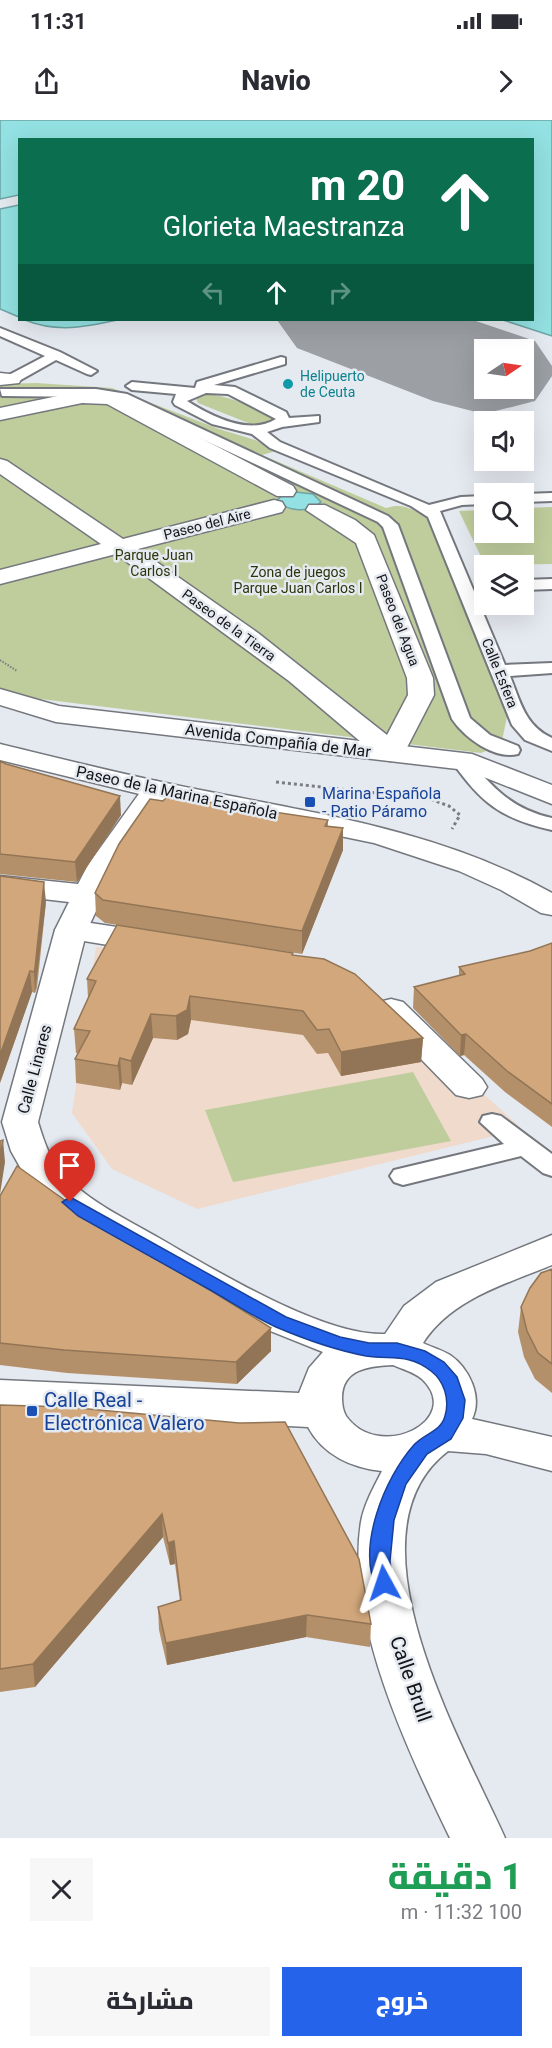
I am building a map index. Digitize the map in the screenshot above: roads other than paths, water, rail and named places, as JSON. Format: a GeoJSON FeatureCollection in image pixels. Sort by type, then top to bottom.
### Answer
{"type":"FeatureCollection","features":[{"type":"Feature","properties":{"kind":"street"},"geometry":{"type":"LineString","coordinates":[[0,414],[82,397],[111,399],[280,499]]}},
{"type":"Feature","properties":{"kind":"street","name":"Paseo de la Tierra"},"geometry":{"type":"LineString","coordinates":[[0,465],[120,546],[318,690],[392,753]]}},
{"type":"Feature","properties":{"kind":"street","name":"Paseo del Aire"},"geometry":{"type":"LineString","coordinates":[[0,577],[120,546],[280,499],[294,512],[317,510]]}},
{"type":"Feature","properties":{"kind":"street","name":"Paseo del Agua"},"geometry":{"type":"LineString","coordinates":[[317,510],[347,525],[366,540],[420,678],[421,695],[392,753]]}},
{"type":"Feature","properties":{"kind":"street","name":"Avenida Compañía de Mar"},"geometry":{"type":"LineString","coordinates":[[0,697],[56,714],[466,761],[516,778],[552,795]]}},
{"type":"Feature","properties":{"kind":"street","name":"Paseo de la Marina Española"},"geometry":{"type":"LineString","coordinates":[[0,752],[156,790],[389,836],[440,851],[491,872],[552,906]]}},
{"type":"Feature","properties":{"kind":"street","name":"Calle Linares"},"geometry":{"type":"LineString","coordinates":[[156,790],[104,865],[71,930],[7,1128],[25,1145],[38,1169],[57,1192],[83,1212],[280,1322],[328,1340],[383,1350]]}},
{"type":"Feature","properties":{"kind":"street","name":"Paseo de la Marina Española"},"geometry":{"type":"LineString","coordinates":[[491,872],[552,888]]}},
{"type":"Feature","properties":{"kind":"street"},"geometry":{"type":"LineString","coordinates":[[0,885],[90,895]]}},
{"type":"Feature","properties":{"kind":"street"},"geometry":{"type":"LineString","coordinates":[[71,930],[188,948]]}},
{"type":"Feature","properties":{"kind":"street"},"geometry":{"type":"LineString","coordinates":[[372,992],[469,1088]]}},
{"type":"Feature","properties":{"kind":"street"},"geometry":{"type":"LineString","coordinates":[[383,1350],[418,1317],[450,1292],[552,1249]]}},
{"type":"Feature","properties":{"kind":"street"},"geometry":{"type":"LineString","coordinates":[[433,1441],[454,1418],[456,1400],[450,1382],[438,1367],[419,1356],[383,1350],[350,1356],[334,1366],[323,1379],[319,1395],[321,1411],[328,1426],[342,1439],[359,1449],[380,1454],[401,1454],[433,1441],[486,1437],[552,1454]]}},
{"type":"Feature","properties":{"kind":"street"},"geometry":{"type":"LineString","coordinates":[[0,1396],[321,1411]]}},
{"type":"Feature","properties":{"kind":"street","name":"Calle Brull"},"geometry":{"type":"LineString","coordinates":[[433,1441],[398,1481],[384,1520],[380,1561],[387,1605],[414,1698],[457,1798],[477,1838]]}},
{"type":"Feature","properties":{"kind":"lane"},"geometry":{"type":"LineString","coordinates":[[0,332],[91,371]]}},
{"type":"Feature","properties":{"kind":"lane"},"geometry":{"type":"LineString","coordinates":[[5,383],[56,355]]}},
{"type":"Feature","properties":{"kind":"lane"},"geometry":{"type":"LineString","coordinates":[[189,408],[180,402],[181,396],[203,384],[281,361]]}},
{"type":"Feature","properties":{"kind":"lane"},"geometry":{"type":"LineString","coordinates":[[219,389],[229,375]]}},
{"type":"Feature","properties":{"kind":"lane"},"geometry":{"type":"LineString","coordinates":[[5,383],[93,382],[192,391],[219,389],[238,393],[281,419]]}},
{"type":"Feature","properties":{"kind":"lane"},"geometry":{"type":"LineString","coordinates":[[5,383],[122,397],[383,519],[390,525],[461,719],[469,731],[487,742],[511,750]]}},
{"type":"Feature","properties":{"kind":"lane"},"geometry":{"type":"LineString","coordinates":[[132,386],[236,428],[256,430],[281,419],[314,419]]}},
{"type":"Feature","properties":{"kind":"lane"},"geometry":{"type":"LineString","coordinates":[[256,430],[275,445],[428,510],[461,501],[474,500]]}},
{"type":"Feature","properties":{"kind":"lane"},"geometry":{"type":"LineString","coordinates":[[534,498],[552,497]]}},
{"type":"Feature","properties":{"kind":"lane","name":"Calle Esfera"},"geometry":{"type":"LineString","coordinates":[[428,510],[435,515],[521,725],[532,736]]}},
{"type":"Feature","properties":{"kind":"lane"},"geometry":{"type":"LineString","coordinates":[[534,585],[552,584]]}},
{"type":"Feature","properties":{"kind":"lane"},"geometry":{"type":"LineString","coordinates":[[465,588],[474,588]]}},
{"type":"Feature","properties":{"kind":"lane"},"geometry":{"type":"LineString","coordinates":[[499,671],[552,668]]}},
{"type":"Feature","properties":{"kind":"lane"},"geometry":{"type":"LineString","coordinates":[[552,745],[532,736],[511,750],[466,761],[498,805],[514,814],[552,824]]}},
{"type":"Feature","properties":{"kind":"lane"},"geometry":{"type":"LineString","coordinates":[[492,1122],[552,1167]]}},
{"type":"Feature","properties":{"kind":"lane"},"geometry":{"type":"LineString","coordinates":[[403,1176],[526,1147]]}},
{"type":"Feature","properties":{"kind":"water"},"geometry":{"type":"Polygon","coordinates":[[[0,120],[552,120],[552,336],[506,321],[534,321],[534,138],[18,138],[18,195],[0,199],[0,120]]]}},
{"type":"Feature","properties":{"kind":"water"},"geometry":{"type":"Polygon","coordinates":[[[18,205],[18,317],[0,309],[0,209],[18,205]]]}},
{"type":"Feature","properties":{"kind":"water"},"geometry":{"type":"Polygon","coordinates":[[[28,321],[113,321],[71,328],[28,321]]]}},
{"type":"Feature","properties":{"kind":"water"},"geometry":{"type":"Polygon","coordinates":[[[295,492],[313,494],[321,502],[316,506],[298,510],[276,501],[283,495],[295,492]]]}},
{"type":"Feature","properties":{"kind":"place","name":"Helipuerto de Ceuta"},"geometry":{"type":"Point","coordinates":[288,384]}},
{"type":"Feature","properties":{"kind":"place","name":"Marina Española - Patio Páramo"},"geometry":{"type":"Point","coordinates":[310,802]}},
{"type":"Feature","properties":{"kind":"place","name":"Calle Real - Electrónica Valero"},"geometry":{"type":"Point","coordinates":[32,1411]}},
{"type":"Feature","properties":{"kind":"park label","name":"Parque Juan Carlos I"},"geometry":{"type":"Point","coordinates":[154,564]}},
{"type":"Feature","properties":{"kind":"park label","name":"Zona de juegos Parque Juan Carlos I"},"geometry":{"type":"Point","coordinates":[298,580]}}]}
